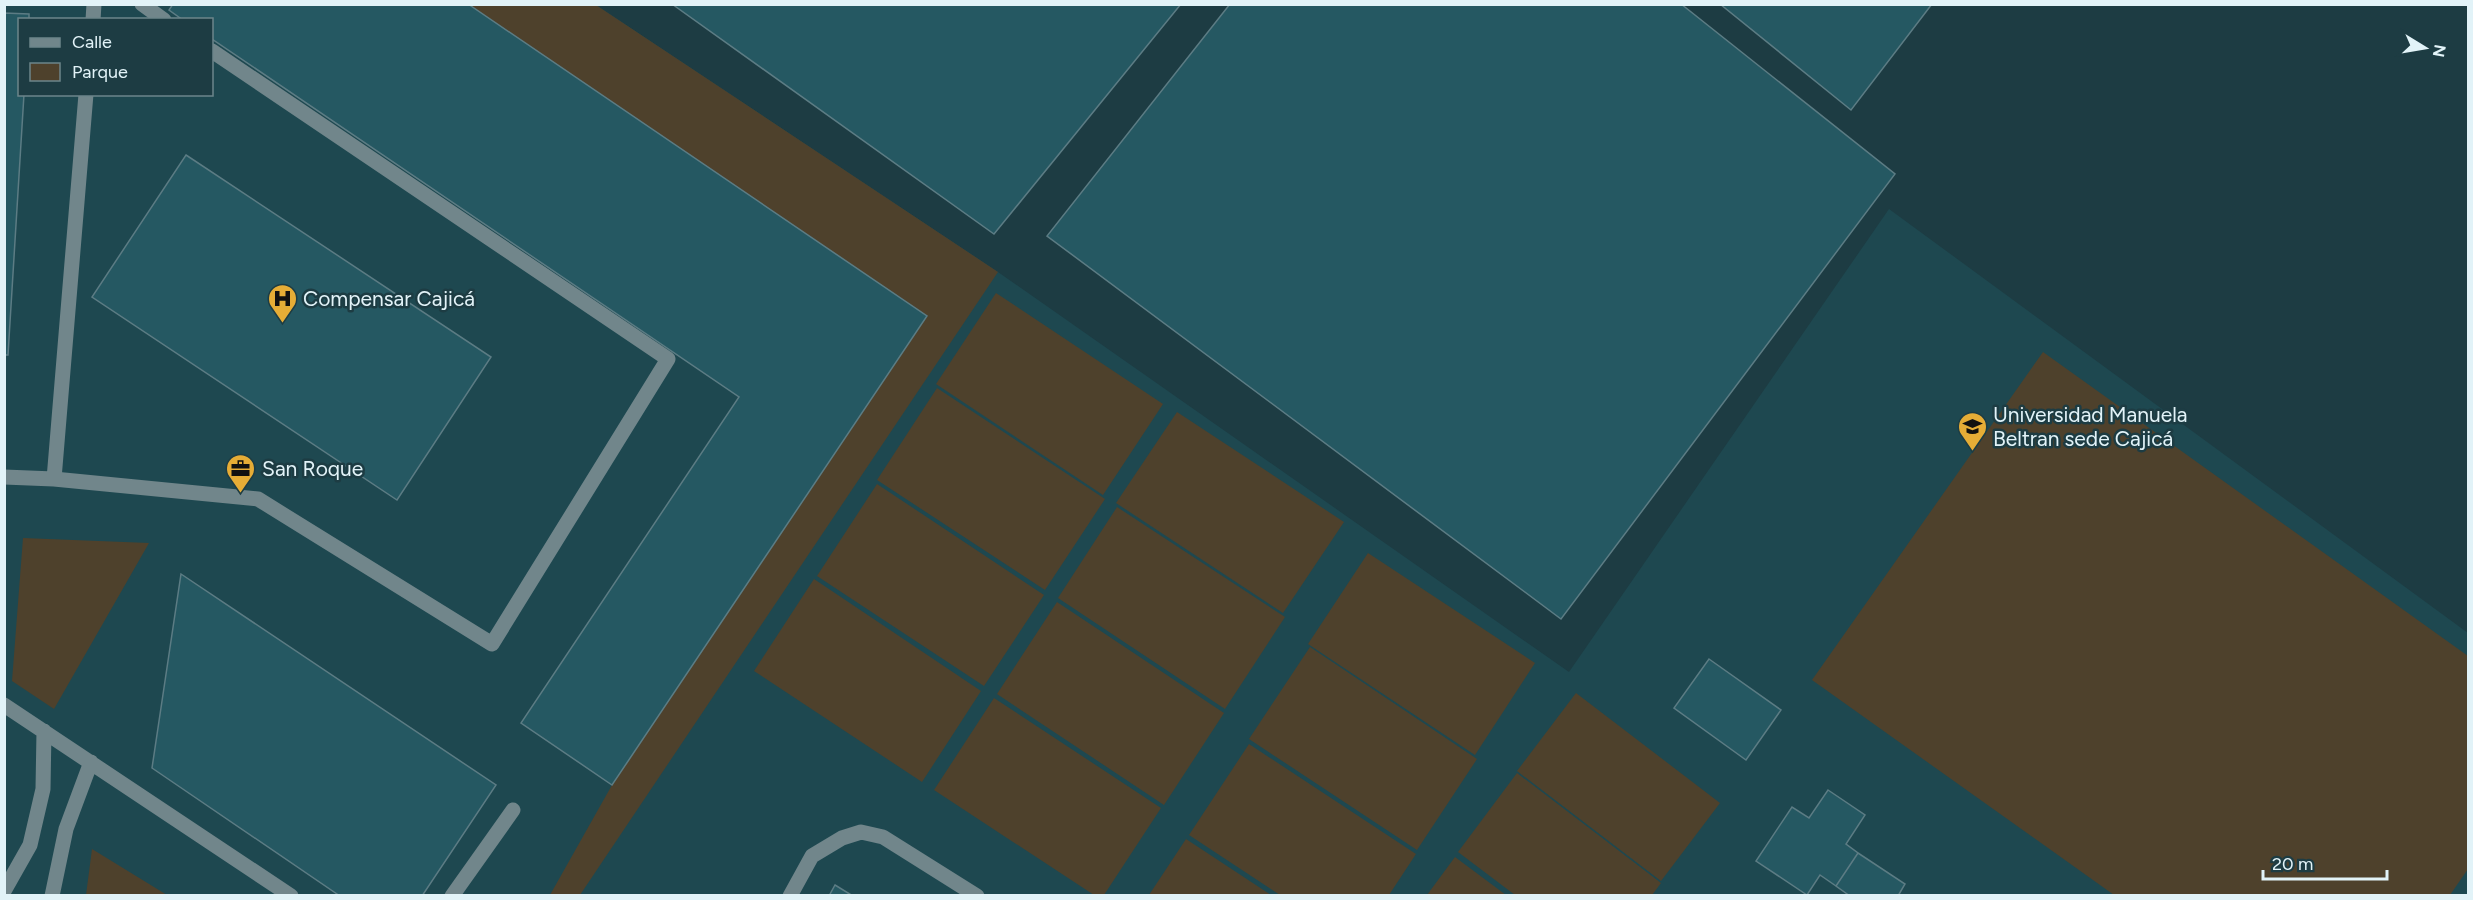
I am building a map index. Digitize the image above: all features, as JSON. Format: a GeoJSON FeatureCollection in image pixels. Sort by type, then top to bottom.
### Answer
{"type":"FeatureCollection","features":[{"type":"Feature","properties":{"kind":"lane"},"geometry":{"type":"LineString","coordinates":[[142,4],[161,18]]}},
{"type":"Feature","properties":{"kind":"lane"},"geometry":{"type":"LineString","coordinates":[[4,477],[54,479],[258,499],[492,644],[668,359],[213,52]]}},
{"type":"Feature","properties":{"kind":"lane"},"geometry":{"type":"LineString","coordinates":[[54,479],[86,96]]}},
{"type":"Feature","properties":{"kind":"lane"},"geometry":{"type":"LineString","coordinates":[[4,705],[291,896]]}},
{"type":"Feature","properties":{"kind":"lane"},"geometry":{"type":"LineString","coordinates":[[4,891],[30,845],[44,789],[44,730]]}},
{"type":"Feature","properties":{"kind":"lane"},"geometry":{"type":"LineString","coordinates":[[52,896],[66,829],[91,762]]}},
{"type":"Feature","properties":{"kind":"lane"},"geometry":{"type":"LineString","coordinates":[[452,896],[513,810]]}},
{"type":"Feature","properties":{"kind":"lane"},"geometry":{"type":"LineString","coordinates":[[790,896],[812,856],[842,838],[861,832],[883,837],[977,896]]}},
{"type":"Feature","properties":{"kind":"shaded area"},"geometry":{"type":"Polygon","coordinates":[[[5,5],[596,5],[998,272],[1569,672],[1889,209],[2468,633],[2468,895],[5,896],[5,5]]]}},
{"type":"Feature","properties":{"kind":"green space"},"geometry":{"type":"Polygon","coordinates":[[[468,5],[596,5],[998,272],[580,895],[550,895],[612,785],[927,316],[468,5]]]}},
{"type":"Feature","properties":{"kind":"green space"},"geometry":{"type":"Polygon","coordinates":[[[996,293],[1163,404],[1103,495],[936,384],[996,293]]]}},
{"type":"Feature","properties":{"kind":"green space"},"geometry":{"type":"Polygon","coordinates":[[[2043,352],[2468,656],[2468,869],[2450,895],[2114,895],[1812,680],[2043,352]]]}},
{"type":"Feature","properties":{"kind":"green space"},"geometry":{"type":"Polygon","coordinates":[[[937,388],[1105,499],[1045,590],[877,480],[937,388]]]}},
{"type":"Feature","properties":{"kind":"green space"},"geometry":{"type":"Polygon","coordinates":[[[1177,412],[1344,522],[1283,613],[1116,503],[1177,412]]]}},
{"type":"Feature","properties":{"kind":"green space"},"geometry":{"type":"Polygon","coordinates":[[[877,484],[1044,595],[984,686],[817,576],[877,484]]]}},
{"type":"Feature","properties":{"kind":"green space"},"geometry":{"type":"Polygon","coordinates":[[[1117,507],[1285,617],[1225,709],[1058,598],[1117,507]]]}},
{"type":"Feature","properties":{"kind":"green space"},"geometry":{"type":"Polygon","coordinates":[[[23,538],[149,543],[54,709],[12,681],[23,538]]]}},
{"type":"Feature","properties":{"kind":"green space"},"geometry":{"type":"Polygon","coordinates":[[[1368,553],[1535,663],[1475,755],[1308,644],[1368,553]]]}},
{"type":"Feature","properties":{"kind":"green space"},"geometry":{"type":"Polygon","coordinates":[[[814,579],[981,691],[922,782],[754,671],[814,579]]]}},
{"type":"Feature","properties":{"kind":"green space"},"geometry":{"type":"Polygon","coordinates":[[[1057,602],[1224,713],[1164,805],[997,694],[1057,602]]]}},
{"type":"Feature","properties":{"kind":"green space"},"geometry":{"type":"Polygon","coordinates":[[[1310,647],[1477,759],[1417,850],[1249,739],[1310,647]]]}},
{"type":"Feature","properties":{"kind":"green space"},"geometry":{"type":"Polygon","coordinates":[[[1576,693],[1720,803],[1661,881],[1517,771],[1576,693]]]}},
{"type":"Feature","properties":{"kind":"green space"},"geometry":{"type":"Polygon","coordinates":[[[994,698],[1161,808],[1104,895],[1094,895],[934,790],[994,698]]]}},
{"type":"Feature","properties":{"kind":"green space"},"geometry":{"type":"Polygon","coordinates":[[[1249,744],[1416,854],[1389,895],[1280,895],[1189,835],[1249,744]]]}},
{"type":"Feature","properties":{"kind":"green space"},"geometry":{"type":"Polygon","coordinates":[[[1517,773],[1661,883],[1652,895],[1515,895],[1458,852],[1517,773]]]}},
{"type":"Feature","properties":{"kind":"green space"},"geometry":{"type":"Polygon","coordinates":[[[1186,839],[1271,895],[1149,895],[1186,839]]]}},
{"type":"Feature","properties":{"kind":"green space"},"geometry":{"type":"Polygon","coordinates":[[[92,849],[167,895],[86,895],[92,849]]]}},
{"type":"Feature","properties":{"kind":"green space"},"geometry":{"type":"Polygon","coordinates":[[[1455,857],[1506,895],[1427,895],[1455,857]]]}},
{"type":"Feature","properties":{"kind":"building"},"geometry":{"type":"Polygon","coordinates":[[[173,4],[468,4],[927,316],[612,785],[521,723],[739,397],[213,40],[213,18],[180,18],[169,10],[173,4]]]}},
{"type":"Feature","properties":{"kind":"building"},"geometry":{"type":"Polygon","coordinates":[[[672,4],[1181,4],[994,234],[672,4]]]}},
{"type":"Feature","properties":{"kind":"building"},"geometry":{"type":"Polygon","coordinates":[[[1230,4],[1681,4],[1895,174],[1561,619],[1047,236],[1230,4]]]}},
{"type":"Feature","properties":{"kind":"building"},"geometry":{"type":"Polygon","coordinates":[[[1720,4],[1932,4],[1851,110],[1720,4]]]}},
{"type":"Feature","properties":{"kind":"building"},"geometry":{"type":"Polygon","coordinates":[[[4,13],[29,14],[29,18],[18,18],[18,96],[24,96],[8,355],[4,355],[4,13]]]}},
{"type":"Feature","properties":{"kind":"building"},"geometry":{"type":"Polygon","coordinates":[[[186,155],[491,357],[397,500],[92,297],[186,155]]]}},
{"type":"Feature","properties":{"kind":"building"},"geometry":{"type":"Polygon","coordinates":[[[181,574],[496,785],[422,896],[340,896],[152,768],[181,574]]]}},
{"type":"Feature","properties":{"kind":"building"},"geometry":{"type":"Polygon","coordinates":[[[1709,659],[1781,710],[1746,760],[1674,708],[1709,659]]]}},
{"type":"Feature","properties":{"kind":"building"},"geometry":{"type":"Polygon","coordinates":[[[1828,790],[1865,815],[1846,844],[1858,853],[1836,886],[1820,875],[1807,895],[1756,861],[1792,807],[1809,818],[1828,790]]]}},
{"type":"Feature","properties":{"kind":"building"},"geometry":{"type":"Polygon","coordinates":[[[1858,853],[1905,884],[1898,896],[1850,896],[1836,886],[1858,853]]]}},
{"type":"Feature","properties":{"kind":"building"},"geometry":{"type":"Polygon","coordinates":[[[835,885],[853,896],[829,896],[835,885]]]}},
{"type":"Feature","properties":{"kind":"place","name":"Compensar Cajicá"},"geometry":{"type":"Point","coordinates":[282,324]}},
{"type":"Feature","properties":{"kind":"place","name":"Universidad Manuela Beltran sede Cajicá"},"geometry":{"type":"Point","coordinates":[1972,452]}},
{"type":"Feature","properties":{"kind":"place","name":"San Roque"},"geometry":{"type":"Point","coordinates":[241,494]}}]}
